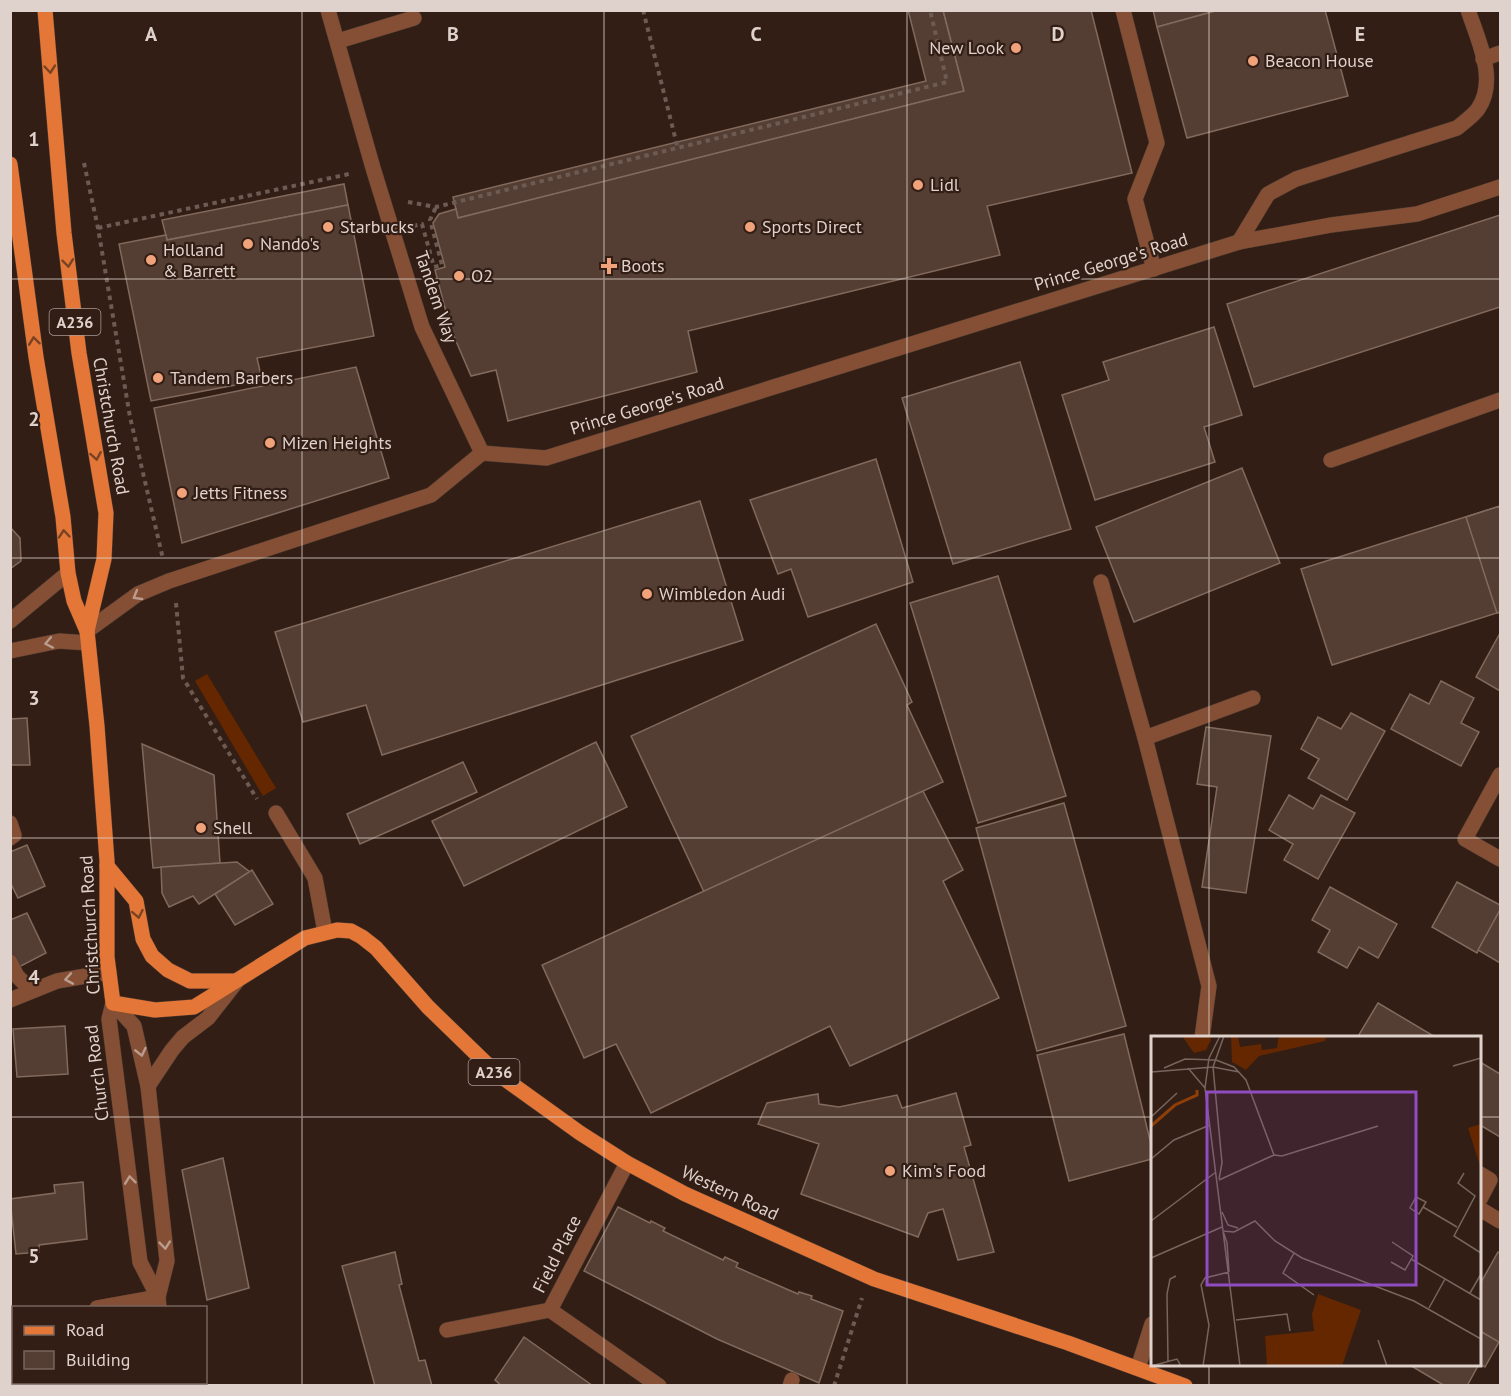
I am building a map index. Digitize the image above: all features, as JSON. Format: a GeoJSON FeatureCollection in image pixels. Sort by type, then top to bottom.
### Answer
{"type":"FeatureCollection","features":[{"type":"Feature","properties":{"kind":"main road","name":"Christchurch Road"},"geometry":{"type":"LineString","coordinates":[[45,10],[64,233],[79,353],[106,513],[104,559],[88,637]]}},
{"type":"Feature","properties":{"kind":"main road","name":"Christchurch Road"},"geometry":{"type":"LineString","coordinates":[[10,164],[16,239],[63,517],[68,573],[74,600],[88,637],[97,726],[106,866],[109,972],[113,1003]]}},
{"type":"Feature","properties":{"kind":"main road"},"geometry":{"type":"LineString","coordinates":[[106,866],[136,902],[143,939],[152,956],[168,970],[190,981],[237,981]]}},
{"type":"Feature","properties":{"kind":"main road","name":"Western Road"},"geometry":{"type":"LineString","coordinates":[[113,1003],[155,1010],[194,1006],[305,938],[325,932],[351,931],[376,948],[428,1006],[495,1072],[530,1100],[627,1163],[685,1194],[869,1277],[1068,1342],[1185,1386]]}},
{"type":"Feature","properties":{"kind":"street","name":"Tandem Way"},"geometry":{"type":"LineString","coordinates":[[328,10],[422,327],[482,453]]}},
{"type":"Feature","properties":{"kind":"street"},"geometry":{"type":"LineString","coordinates":[[1123,10],[1157,143],[1135,199],[1154,269]]}},
{"type":"Feature","properties":{"kind":"street"},"geometry":{"type":"LineString","coordinates":[[1239,242],[1268,194],[1286,184],[1457,128],[1478,110],[1487,89],[1483,58],[1468,10]]}},
{"type":"Feature","properties":{"kind":"street"},"geometry":{"type":"LineString","coordinates":[[338,40],[414,18]]}},
{"type":"Feature","properties":{"kind":"street"},"geometry":{"type":"LineString","coordinates":[[1483,58],[1500,53]]}},
{"type":"Feature","properties":{"kind":"street","name":"Prince George's Road"},"geometry":{"type":"LineString","coordinates":[[482,453],[546,458],[1239,242],[1331,225],[1417,214],[1500,187]]}},
{"type":"Feature","properties":{"kind":"street"},"geometry":{"type":"LineString","coordinates":[[1331,460],[1500,400]]}},
{"type":"Feature","properties":{"kind":"street"},"geometry":{"type":"LineString","coordinates":[[10,651],[88,637],[138,594],[169,581],[430,495],[482,453]]}},
{"type":"Feature","properties":{"kind":"street"},"geometry":{"type":"LineString","coordinates":[[10,621],[68,573]]}},
{"type":"Feature","properties":{"kind":"street"},"geometry":{"type":"LineString","coordinates":[[1101,582],[1145,738],[1209,986],[1202,1036]]}},
{"type":"Feature","properties":{"kind":"street"},"geometry":{"type":"LineString","coordinates":[[1145,738],[1253,698]]}},
{"type":"Feature","properties":{"kind":"street"},"geometry":{"type":"LineString","coordinates":[[1500,775],[1465,839],[1500,859]]}},
{"type":"Feature","properties":{"kind":"street"},"geometry":{"type":"LineString","coordinates":[[276,813],[315,878],[325,932]]}},
{"type":"Feature","properties":{"kind":"street"},"geometry":{"type":"LineString","coordinates":[[10,823],[14,835],[10,838]]}},
{"type":"Feature","properties":{"kind":"street"},"geometry":{"type":"LineString","coordinates":[[10,962],[17,976],[31,990]]}},
{"type":"Feature","properties":{"kind":"street"},"geometry":{"type":"LineString","coordinates":[[10,1000],[57,981],[109,972]]}},
{"type":"Feature","properties":{"kind":"street","name":"Western Road"},"geometry":{"type":"LineString","coordinates":[[148,1086],[183,1037],[208,1018],[237,981]]}},
{"type":"Feature","properties":{"kind":"street","name":"Church Road"},"geometry":{"type":"LineString","coordinates":[[113,1003],[134,1026],[148,1086],[167,1261],[158,1302]]}},
{"type":"Feature","properties":{"kind":"street","name":"Church Road"},"geometry":{"type":"LineString","coordinates":[[113,1003],[109,1019],[140,1262],[158,1302]]}},
{"type":"Feature","properties":{"kind":"street","name":"Field Place"},"geometry":{"type":"LineString","coordinates":[[627,1163],[550,1310],[659,1386]]}},
{"type":"Feature","properties":{"kind":"street"},"geometry":{"type":"LineString","coordinates":[[1481,1175],[1490,1180],[1481,1196]]}},
{"type":"Feature","properties":{"kind":"street"},"geometry":{"type":"LineString","coordinates":[[1481,1210],[1500,1221]]}},
{"type":"Feature","properties":{"kind":"street"},"geometry":{"type":"LineString","coordinates":[[118,1306],[158,1302]]}},
{"type":"Feature","properties":{"kind":"street"},"geometry":{"type":"LineString","coordinates":[[447,1330],[550,1310]]}},
{"type":"Feature","properties":{"kind":"street"},"geometry":{"type":"LineString","coordinates":[[1138,1368],[1151,1327]]}},
{"type":"Feature","properties":{"kind":"path"},"geometry":{"type":"LineString","coordinates":[[642,10],[678,149]]}},
{"type":"Feature","properties":{"kind":"path"},"geometry":{"type":"LineString","coordinates":[[403,201],[436,207],[947,82],[930,10]]}},
{"type":"Feature","properties":{"kind":"path"},"geometry":{"type":"LineString","coordinates":[[276,813],[258,801],[183,678],[176,601],[169,581],[130,417],[98,228],[373,168]]}},
{"type":"Feature","properties":{"kind":"path"},"geometry":{"type":"LineString","coordinates":[[411,227],[422,224],[435,267],[442,265],[430,220],[436,207]]}},
{"type":"Feature","properties":{"kind":"path"},"geometry":{"type":"LineString","coordinates":[[834,1386],[869,1277]]}},
{"type":"Feature","properties":{"kind":"shaded area"},"geometry":{"type":"Polygon","coordinates":[[[207,674],[276,788],[263,796],[195,681],[207,674]]]}},
{"type":"Feature","properties":{"kind":"building"},"geometry":{"type":"Polygon","coordinates":[[[908,10],[943,10],[964,91],[458,218],[453,197],[926,81],[908,10]]]}},
{"type":"Feature","properties":{"kind":"building"},"geometry":{"type":"Polygon","coordinates":[[[943,10],[1091,10],[1132,173],[987,206],[1000,255],[688,331],[697,372],[508,421],[496,370],[471,376],[450,327],[435,270],[445,267],[433,223],[439,214],[456,209],[458,218],[964,91],[943,10]]]}},
{"type":"Feature","properties":{"kind":"building"},"geometry":{"type":"Polygon","coordinates":[[[1153,10],[1219,10],[1157,27],[1153,10]]]}},
{"type":"Feature","properties":{"kind":"building","name":"Beacon House"},"geometry":{"type":"Polygon","coordinates":[[[1219,10],[1325,10],[1348,96],[1187,138],[1157,27],[1219,10]]]}},
{"type":"Feature","properties":{"kind":"building"},"geometry":{"type":"Polygon","coordinates":[[[344,184],[348,205],[167,240],[162,220],[344,184]]]}},
{"type":"Feature","properties":{"kind":"building"},"geometry":{"type":"Polygon","coordinates":[[[348,205],[374,336],[257,358],[262,380],[151,401],[119,244],[166,235],[167,240],[348,205]]]}},
{"type":"Feature","properties":{"kind":"building"},"geometry":{"type":"Polygon","coordinates":[[[1500,215],[1500,307],[1254,387],[1227,304],[1500,215]]]}},
{"type":"Feature","properties":{"kind":"building"},"geometry":{"type":"Polygon","coordinates":[[[1214,327],[1242,415],[1204,427],[1215,462],[1095,500],[1062,395],[1109,380],[1103,362],[1214,327]]]}},
{"type":"Feature","properties":{"kind":"building"},"geometry":{"type":"Polygon","coordinates":[[[1020,362],[1071,529],[953,564],[902,398],[1020,362]]]}},
{"type":"Feature","properties":{"kind":"building","name":"Mizen Heights"},"geometry":{"type":"Polygon","coordinates":[[[356,367],[389,478],[182,543],[154,408],[356,367]]]}},
{"type":"Feature","properties":{"kind":"building"},"geometry":{"type":"Polygon","coordinates":[[[876,459],[913,582],[808,617],[791,569],[778,574],[750,500],[876,459]]]}},
{"type":"Feature","properties":{"kind":"building"},"geometry":{"type":"Polygon","coordinates":[[[1242,468],[1280,563],[1134,622],[1096,527],[1242,468]]]}},
{"type":"Feature","properties":{"kind":"building"},"geometry":{"type":"Polygon","coordinates":[[[700,501],[743,640],[382,755],[366,705],[303,722],[275,632],[700,501]]]}},
{"type":"Feature","properties":{"kind":"building"},"geometry":{"type":"Polygon","coordinates":[[[1500,506],[1500,612],[1332,665],[1301,569],[1500,506]]]}},
{"type":"Feature","properties":{"kind":"building"},"geometry":{"type":"Polygon","coordinates":[[[1500,506],[1500,612],[1497,613],[1466,517],[1500,506]]]}},
{"type":"Feature","properties":{"kind":"building"},"geometry":{"type":"Polygon","coordinates":[[[10,527],[20,538],[21,561],[10,569],[10,527]]]}},
{"type":"Feature","properties":{"kind":"building"},"geometry":{"type":"Polygon","coordinates":[[[998,576],[1066,796],[978,823],[910,603],[998,576]]]}},
{"type":"Feature","properties":{"kind":"building"},"geometry":{"type":"Polygon","coordinates":[[[876,624],[912,702],[907,705],[943,782],[704,892],[631,736],[876,624]]]}},
{"type":"Feature","properties":{"kind":"building"},"geometry":{"type":"Polygon","coordinates":[[[1500,636],[1500,691],[1476,677],[1500,636]]]}},
{"type":"Feature","properties":{"kind":"building"},"geometry":{"type":"Polygon","coordinates":[[[1441,681],[1474,698],[1461,723],[1479,732],[1461,766],[1391,729],[1410,694],[1429,704],[1441,681]]]}},
{"type":"Feature","properties":{"kind":"building"},"geometry":{"type":"Polygon","coordinates":[[[1351,713],[1385,731],[1347,800],[1308,778],[1319,759],[1301,749],[1318,717],[1341,729],[1351,713]]]}},
{"type":"Feature","properties":{"kind":"building"},"geometry":{"type":"Polygon","coordinates":[[[27,718],[30,765],[10,765],[10,719],[27,718]]]}},
{"type":"Feature","properties":{"kind":"building"},"geometry":{"type":"Polygon","coordinates":[[[1206,727],[1271,736],[1246,893],[1202,887],[1217,787],[1197,784],[1206,727]]]}},
{"type":"Feature","properties":{"kind":"building"},"geometry":{"type":"Polygon","coordinates":[[[596,742],[627,807],[464,886],[432,821],[596,742]]]}},
{"type":"Feature","properties":{"kind":"building"},"geometry":{"type":"Polygon","coordinates":[[[142,744],[214,775],[220,863],[153,868],[142,744]]]}},
{"type":"Feature","properties":{"kind":"building"},"geometry":{"type":"Polygon","coordinates":[[[463,762],[477,792],[360,844],[347,814],[463,762]]]}},
{"type":"Feature","properties":{"kind":"building"},"geometry":{"type":"Polygon","coordinates":[[[923,791],[963,870],[943,881],[999,998],[850,1066],[830,1026],[651,1113],[616,1044],[584,1058],[542,965],[923,791]]]}},
{"type":"Feature","properties":{"kind":"building"},"geometry":{"type":"Polygon","coordinates":[[[1289,795],[1313,809],[1321,795],[1355,813],[1318,879],[1284,860],[1293,844],[1269,830],[1289,795]]]}},
{"type":"Feature","properties":{"kind":"building"},"geometry":{"type":"Polygon","coordinates":[[[1064,803],[1126,1026],[1037,1051],[976,828],[1064,803]]]}},
{"type":"Feature","properties":{"kind":"building"},"geometry":{"type":"Polygon","coordinates":[[[27,845],[45,886],[18,898],[10,882],[10,852],[27,845]]]}},
{"type":"Feature","properties":{"kind":"building"},"geometry":{"type":"Polygon","coordinates":[[[237,862],[250,872],[199,904],[193,896],[169,907],[162,893],[161,867],[237,862]]]}},
{"type":"Feature","properties":{"kind":"building"},"geometry":{"type":"Polygon","coordinates":[[[252,870],[273,904],[235,925],[215,894],[252,870]]]}},
{"type":"Feature","properties":{"kind":"building"},"geometry":{"type":"Polygon","coordinates":[[[1457,882],[1500,905],[1500,910],[1477,953],[1432,927],[1457,882]]]}},
{"type":"Feature","properties":{"kind":"building"},"geometry":{"type":"Polygon","coordinates":[[[1330,887],[1397,924],[1378,958],[1359,947],[1347,968],[1318,952],[1330,930],[1312,920],[1330,887]]]}},
{"type":"Feature","properties":{"kind":"building"},"geometry":{"type":"Polygon","coordinates":[[[1500,910],[1500,963],[1478,950],[1500,910]]]}},
{"type":"Feature","properties":{"kind":"building"},"geometry":{"type":"Polygon","coordinates":[[[27,913],[46,953],[17,968],[10,955],[10,920],[27,913]]]}},
{"type":"Feature","properties":{"kind":"building"},"geometry":{"type":"Polygon","coordinates":[[[1378,1003],[1434,1036],[1358,1036],[1378,1003]]]}},
{"type":"Feature","properties":{"kind":"building"},"geometry":{"type":"Polygon","coordinates":[[[65,1026],[68,1074],[17,1077],[13,1029],[65,1026]]]}},
{"type":"Feature","properties":{"kind":"building"},"geometry":{"type":"Polygon","coordinates":[[[1124,1034],[1151,1144],[1151,1159],[1069,1181],[1037,1055],[1124,1034]]]}},
{"type":"Feature","properties":{"kind":"building"},"geometry":{"type":"Polygon","coordinates":[[[1481,1063],[1500,1074],[1500,1137],[1481,1126],[1481,1063]]]}},
{"type":"Feature","properties":{"kind":"building","name":"Kim's Food"},"geometry":{"type":"Polygon","coordinates":[[[956,1093],[971,1145],[964,1147],[994,1252],[958,1260],[943,1209],[928,1213],[918,1237],[801,1194],[819,1144],[758,1124],[767,1103],[818,1094],[819,1104],[839,1107],[897,1095],[902,1108],[956,1093]]]}},
{"type":"Feature","properties":{"kind":"building"},"geometry":{"type":"Polygon","coordinates":[[[223,1158],[249,1288],[207,1300],[182,1170],[223,1158]]]}},
{"type":"Feature","properties":{"kind":"building"},"geometry":{"type":"Polygon","coordinates":[[[83,1182],[87,1239],[39,1245],[39,1252],[16,1254],[10,1199],[55,1193],[54,1185],[83,1182]]]}},
{"type":"Feature","properties":{"kind":"building"},"geometry":{"type":"Polygon","coordinates":[[[618,1207],[665,1228],[663,1231],[723,1260],[725,1257],[738,1263],[736,1267],[798,1294],[799,1292],[812,1296],[811,1299],[843,1311],[819,1383],[717,1339],[584,1271],[618,1207]]]}},
{"type":"Feature","properties":{"kind":"building"},"geometry":{"type":"Polygon","coordinates":[[[395,1252],[402,1284],[399,1285],[419,1361],[425,1360],[432,1386],[375,1386],[342,1266],[395,1252]]]}},
{"type":"Feature","properties":{"kind":"building"},"geometry":{"type":"Polygon","coordinates":[[[1498,1252],[1500,1253],[1500,1344],[1481,1332],[1481,1282],[1498,1252]]]}},
{"type":"Feature","properties":{"kind":"building"},"geometry":{"type":"Polygon","coordinates":[[[1481,1332],[1499,1342],[1485,1367],[1481,1365],[1481,1332]]]}},
{"type":"Feature","properties":{"kind":"building"},"geometry":{"type":"Polygon","coordinates":[[[524,1337],[593,1386],[502,1386],[495,1380],[524,1337]]]}},
{"type":"Feature","properties":{"kind":"building"},"geometry":{"type":"Polygon","coordinates":[[[1411,1366],[1478,1366],[1467,1386],[1445,1386],[1411,1366]]]}},
{"type":"Feature","properties":{"kind":"building"},"geometry":{"type":"Polygon","coordinates":[[[10,1370],[12,1370],[12,1384],[23,1384],[23,1386],[10,1386],[10,1370]]]}},
{"type":"Feature","properties":{"kind":"building"},"geometry":{"type":"Polygon","coordinates":[[[30,1384],[92,1384],[92,1386],[30,1386],[30,1384]]]}},
{"type":"Feature","properties":{"kind":"place","name":"New Look"},"geometry":{"type":"Point","coordinates":[1016,48]}},
{"type":"Feature","properties":{"kind":"place","name":"Beacon House"},"geometry":{"type":"Point","coordinates":[1253,61]}},
{"type":"Feature","properties":{"kind":"place","name":"Lidl"},"geometry":{"type":"Point","coordinates":[918,185]}},
{"type":"Feature","properties":{"kind":"place","name":"Starbucks"},"geometry":{"type":"Point","coordinates":[328,227]}},
{"type":"Feature","properties":{"kind":"place","name":"Sports Direct"},"geometry":{"type":"Point","coordinates":[750,227]}},
{"type":"Feature","properties":{"kind":"place","name":"Nando's"},"geometry":{"type":"Point","coordinates":[248,244]}},
{"type":"Feature","properties":{"kind":"place","name":"Holland & Barrett"},"geometry":{"type":"Point","coordinates":[151,260]}},
{"type":"Feature","properties":{"kind":"place","name":"Boots"},"geometry":{"type":"Point","coordinates":[609,266]}},
{"type":"Feature","properties":{"kind":"place","name":"O2"},"geometry":{"type":"Point","coordinates":[459,276]}},
{"type":"Feature","properties":{"kind":"place","name":"Tandem Barbers"},"geometry":{"type":"Point","coordinates":[158,378]}},
{"type":"Feature","properties":{"kind":"place","name":"Mizen Heights"},"geometry":{"type":"Point","coordinates":[270,443]}},
{"type":"Feature","properties":{"kind":"place","name":"Jetts Fitness"},"geometry":{"type":"Point","coordinates":[182,493]}},
{"type":"Feature","properties":{"kind":"place","name":"Wimbledon Audi"},"geometry":{"type":"Point","coordinates":[647,594]}},
{"type":"Feature","properties":{"kind":"place","name":"Shell"},"geometry":{"type":"Point","coordinates":[201,828]}},
{"type":"Feature","properties":{"kind":"place","name":"Kim's Food"},"geometry":{"type":"Point","coordinates":[890,1171]}}]}
